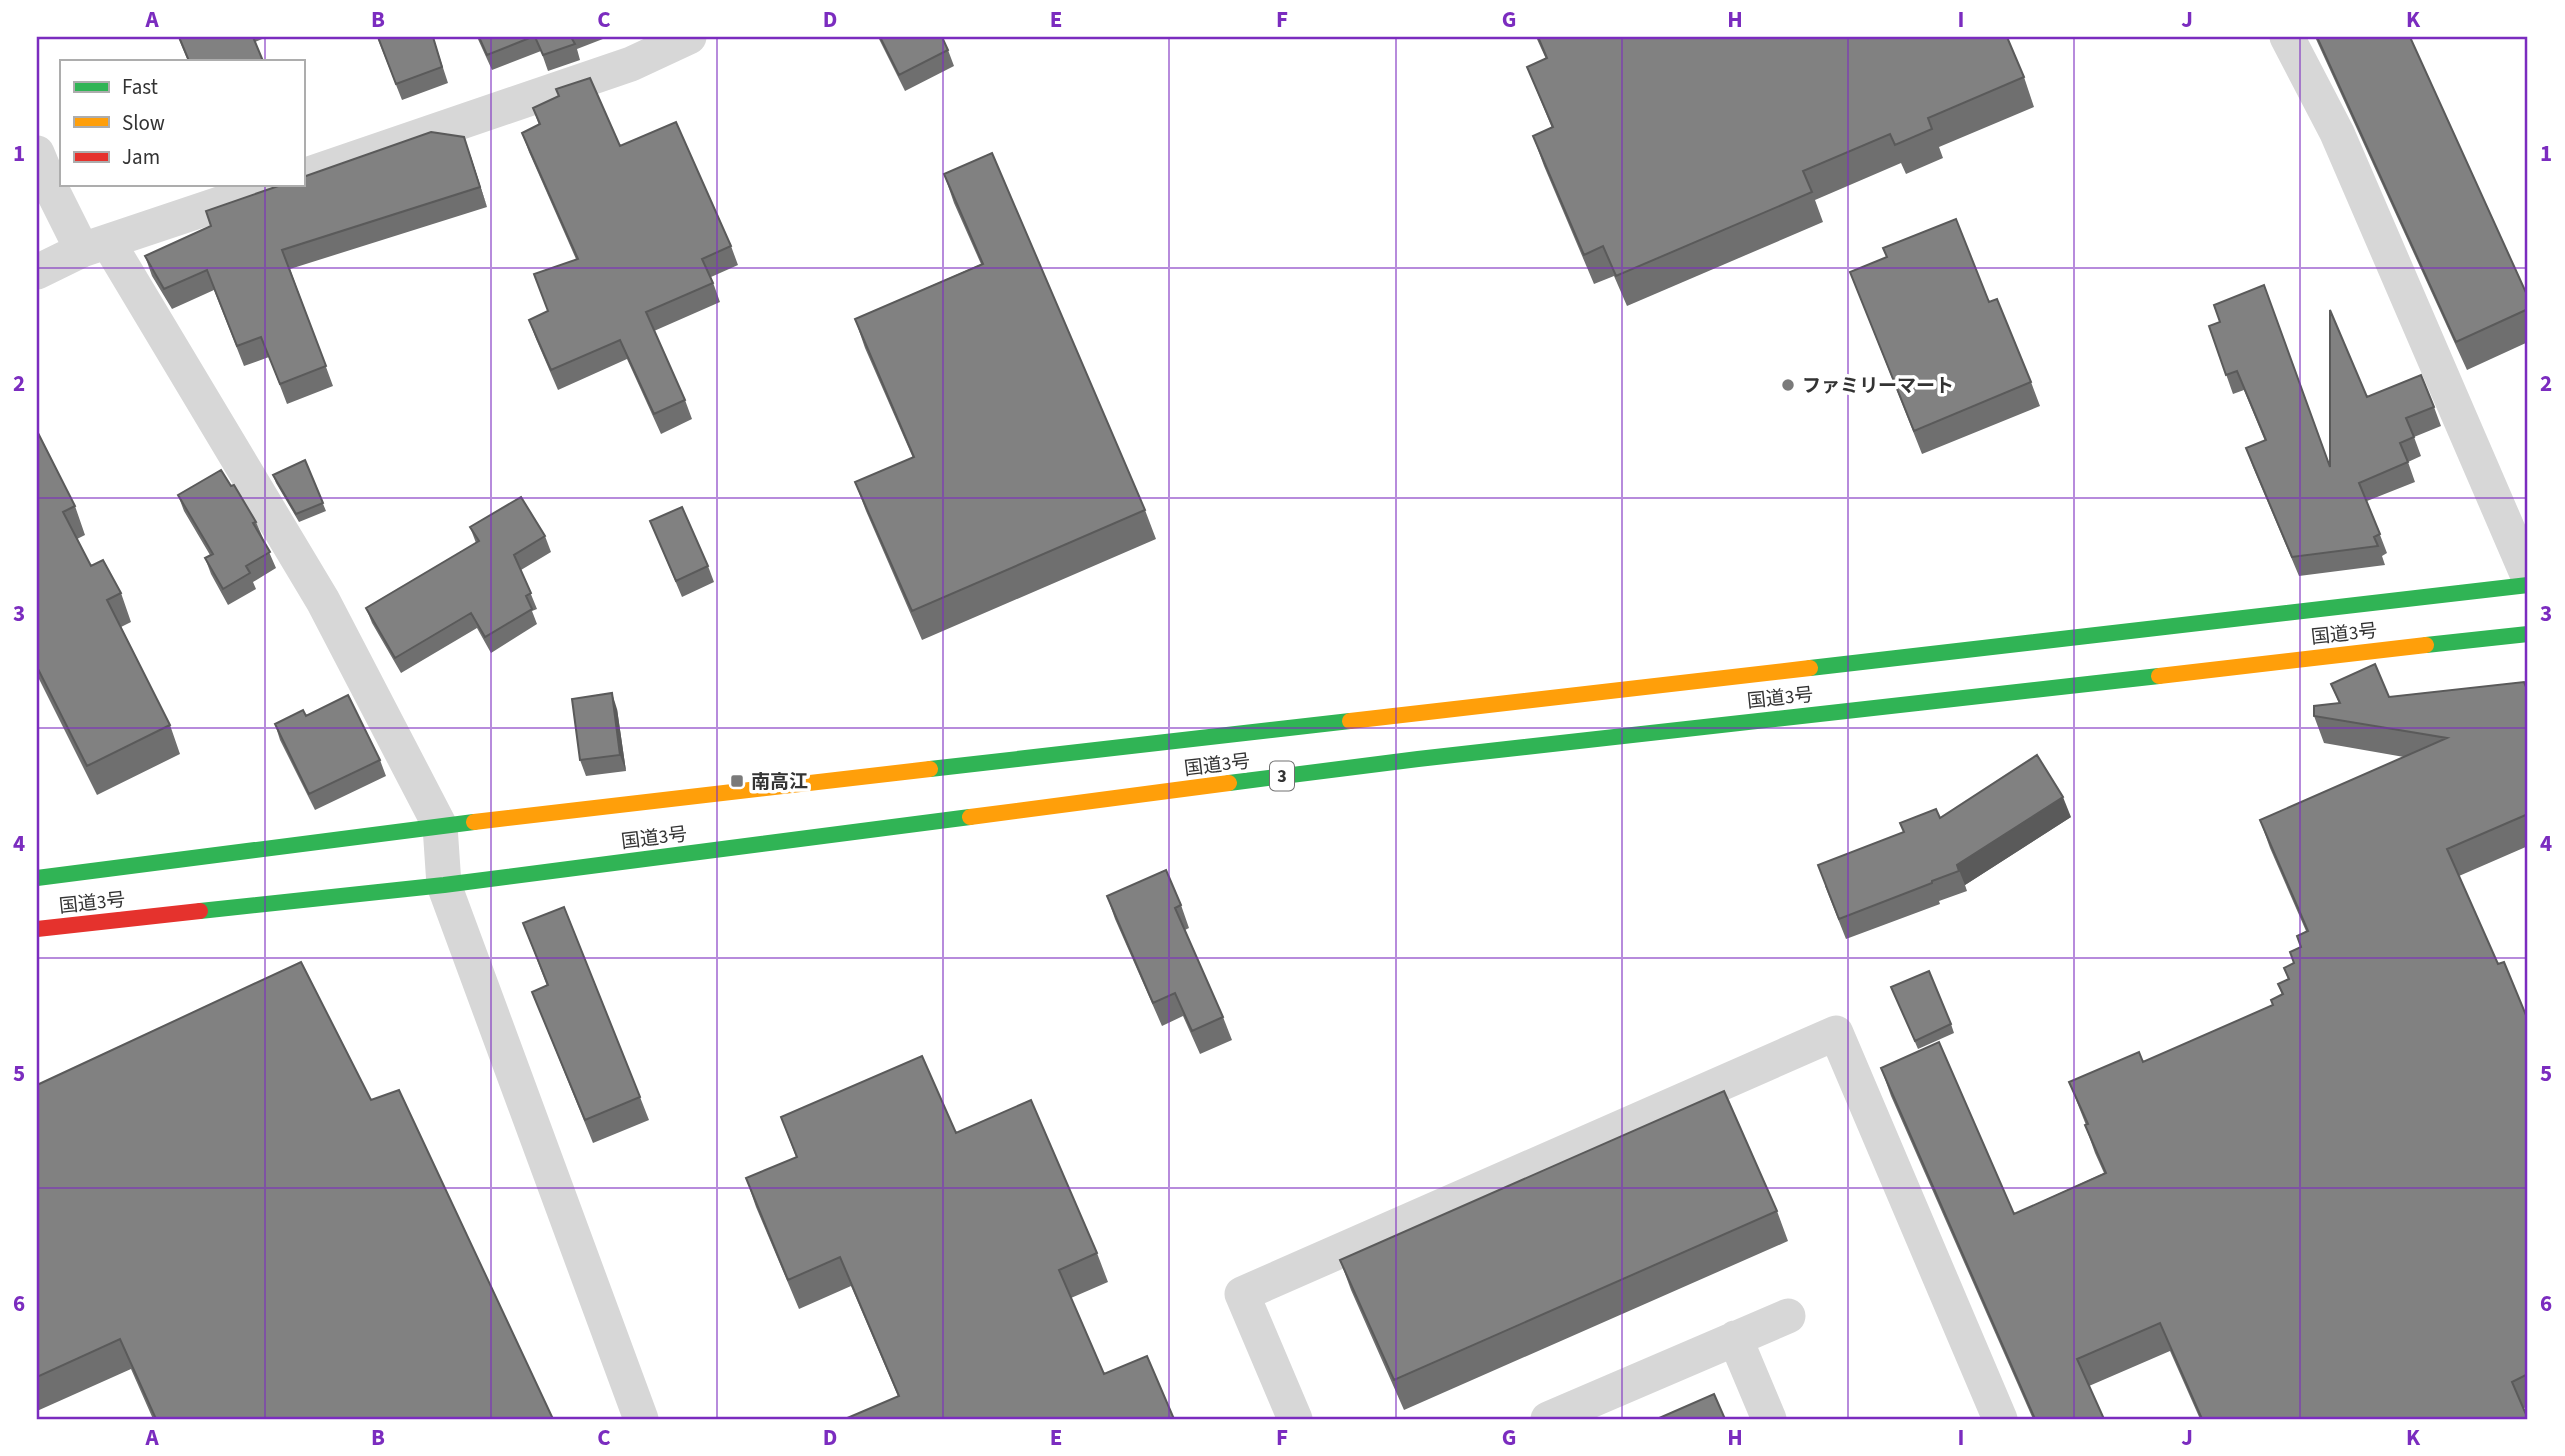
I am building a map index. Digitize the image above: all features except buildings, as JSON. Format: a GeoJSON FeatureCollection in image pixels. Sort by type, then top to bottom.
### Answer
{"type":"FeatureCollection","features":[{"type":"Feature","properties":{"kind":"highway","name":"国道3号"},"geometry":{"type":"LineString","coordinates":[[37,878],[440,826],[2528,585]]}},
{"type":"Feature","properties":{"kind":"highway","name":"国道3号"},"geometry":{"type":"LineString","coordinates":[[37,929],[444,885],[1418,759],[2528,634]]}},
{"type":"Feature","properties":{"kind":"street"},"geometry":{"type":"LineString","coordinates":[[304,176],[631,64],[689,37]]}},
{"type":"Feature","properties":{"kind":"street"},"geometry":{"type":"LineString","coordinates":[[2287,37],[2337,133],[2528,576]]}},
{"type":"Feature","properties":{"kind":"street"},"geometry":{"type":"LineString","coordinates":[[37,153],[54,194],[95,246],[323,601],[440,826],[444,885],[641,1419]]}},
{"type":"Feature","properties":{"kind":"street"},"geometry":{"type":"LineString","coordinates":[[37,272],[95,246],[273,186]]}},
{"type":"Feature","properties":{"kind":"street"},"geometry":{"type":"LineString","coordinates":[[1295,1419],[1242,1294],[1836,1032],[2000,1419]]}},
{"type":"Feature","properties":{"kind":"street"},"geometry":{"type":"LineString","coordinates":[[1548,1419],[1788,1316]]}},
{"type":"Feature","properties":{"kind":"street"},"geometry":{"type":"LineString","coordinates":[[1735,1338],[1769,1419]]}},
{"type":"Feature","properties":{"kind":"traffic: fast"},"geometry":{"type":"LineString","coordinates":[[1810,668],[2528,585]]}},
{"type":"Feature","properties":{"kind":"traffic: fast"},"geometry":{"type":"LineString","coordinates":[[2426,645],[2528,634]]}},
{"type":"Feature","properties":{"kind":"traffic: fast"},"geometry":{"type":"LineString","coordinates":[[1229,783],[1418,759],[2159,676]]}},
{"type":"Feature","properties":{"kind":"traffic: fast"},"geometry":{"type":"LineString","coordinates":[[930,769],[1350,721]]}},
{"type":"Feature","properties":{"kind":"traffic: fast"},"geometry":{"type":"LineString","coordinates":[[200,911],[444,885],[970,817]]}},
{"type":"Feature","properties":{"kind":"traffic: fast"},"geometry":{"type":"LineString","coordinates":[[37,878],[474,822]]}},
{"type":"Feature","properties":{"kind":"traffic: slow"},"geometry":{"type":"LineString","coordinates":[[2159,676],[2426,645]]}},
{"type":"Feature","properties":{"kind":"traffic: slow"},"geometry":{"type":"LineString","coordinates":[[1350,721],[1810,668]]}},
{"type":"Feature","properties":{"kind":"traffic: slow"},"geometry":{"type":"LineString","coordinates":[[474,822],[930,769]]}},
{"type":"Feature","properties":{"kind":"traffic: slow"},"geometry":{"type":"LineString","coordinates":[[970,817],[1229,783]]}},
{"type":"Feature","properties":{"kind":"traffic: jam"},"geometry":{"type":"LineString","coordinates":[[37,929],[200,911]]}},
{"type":"Feature","properties":{"kind":"place","name":"ファミリーマート"},"geometry":{"type":"Point","coordinates":[1788,385]}},
{"type":"Feature","properties":{"kind":"place","name":"南高江"},"geometry":{"type":"Point","coordinates":[737,781]}}]}
